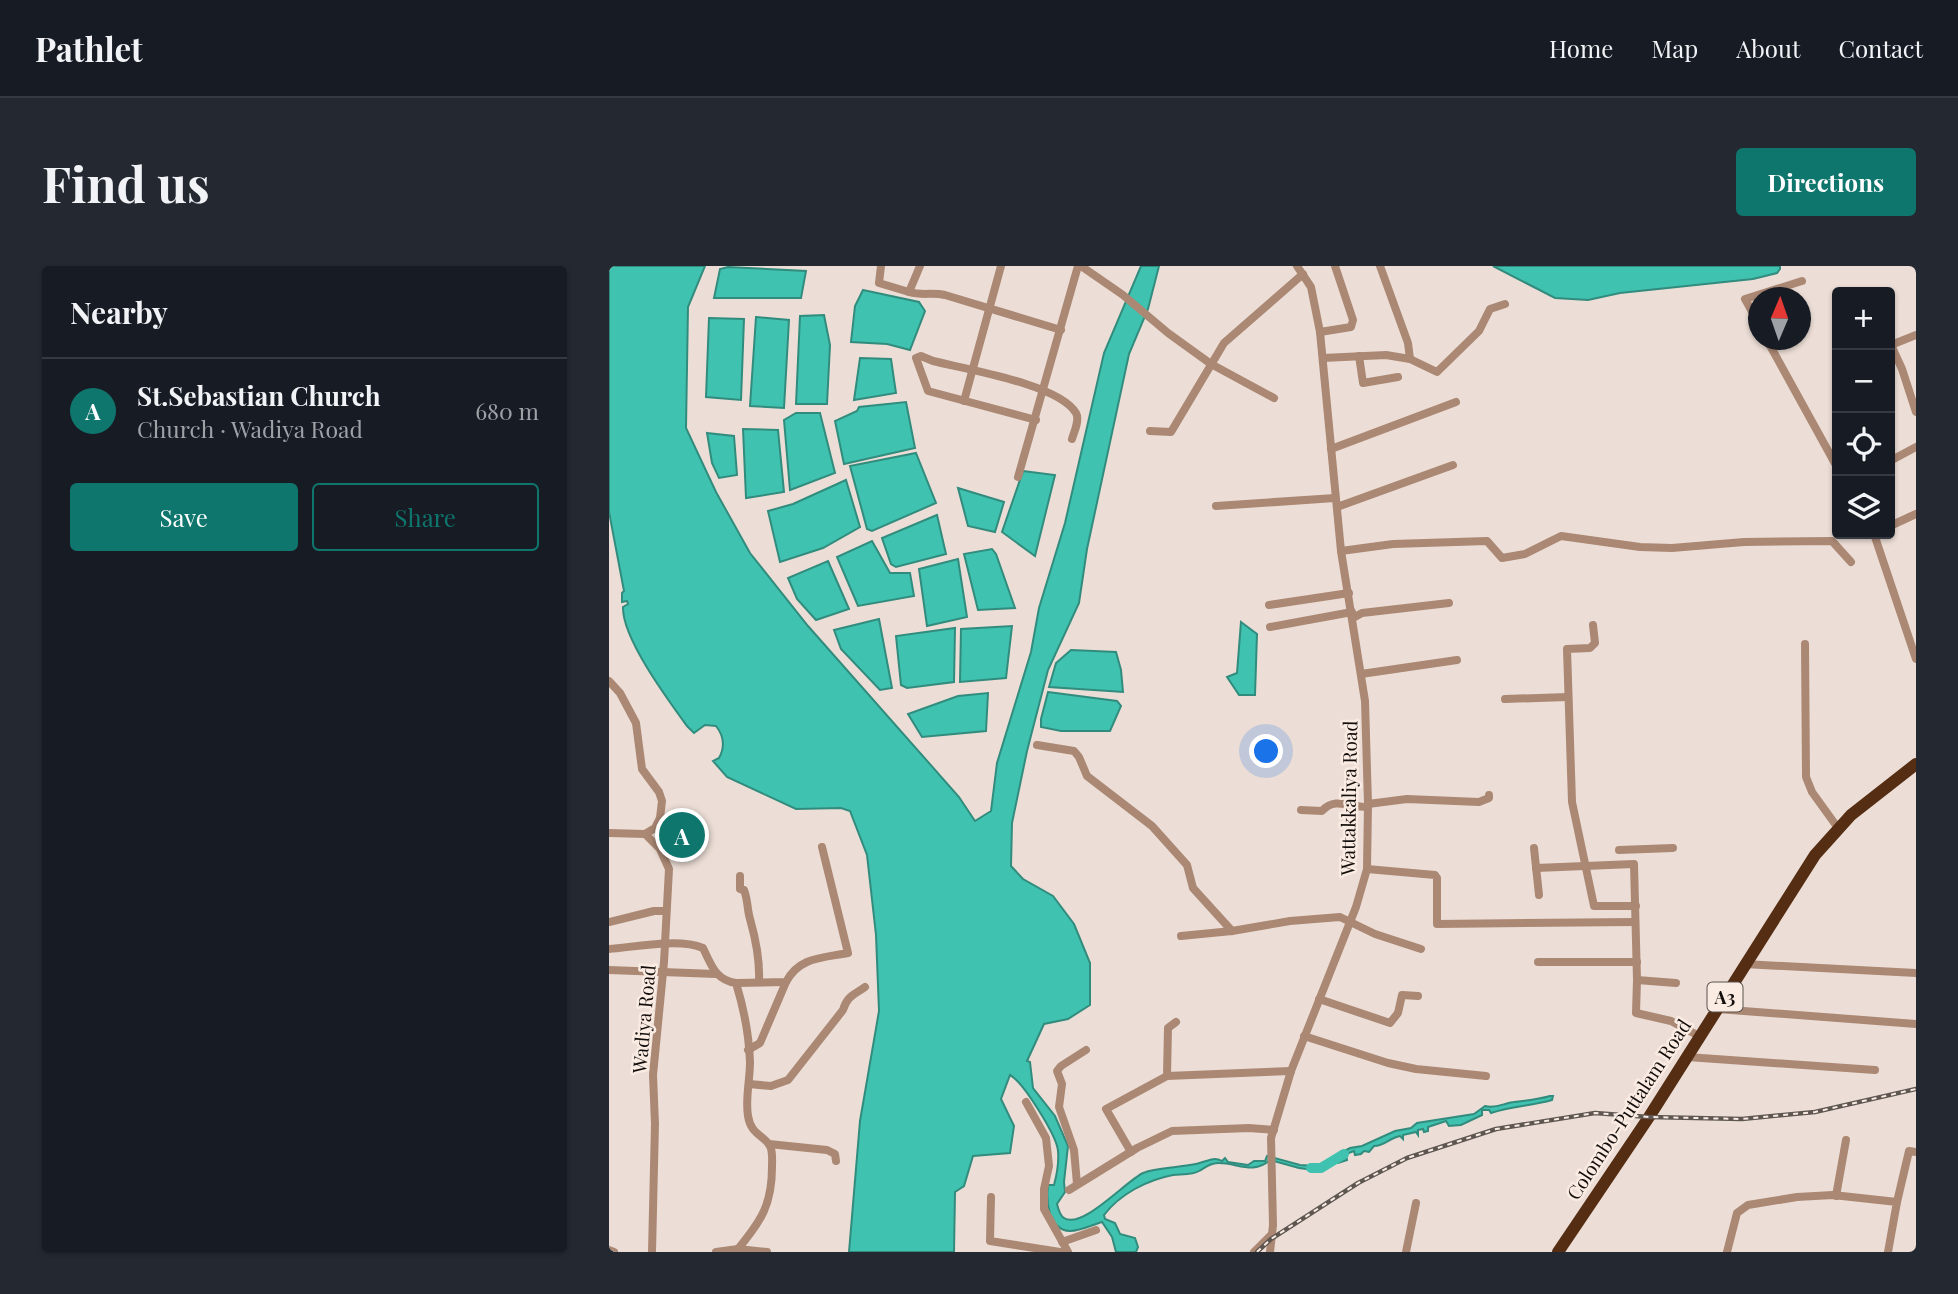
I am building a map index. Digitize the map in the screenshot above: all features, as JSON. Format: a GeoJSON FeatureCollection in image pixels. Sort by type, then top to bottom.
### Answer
{"type":"FeatureCollection","features":[{"type":"Feature","properties":{"kind":"highway","name":"Colombo-Puttalam Road"},"geometry":{"type":"LineString","coordinates":[[1558,1252],[1815,855],[1838,828],[1916,764]]}},
{"type":"Feature","properties":{"kind":"street"},"geometry":{"type":"LineString","coordinates":[[881,266],[879,284],[921,295],[935,292],[1061,330]]}},
{"type":"Feature","properties":{"kind":"street"},"geometry":{"type":"LineString","coordinates":[[909,292],[920,266]]}},
{"type":"Feature","properties":{"kind":"street"},"geometry":{"type":"LineString","coordinates":[[964,401],[1001,266]]}},
{"type":"Feature","properties":{"kind":"street"},"geometry":{"type":"LineString","coordinates":[[1018,477],[1079,266],[1123,295],[1210,364],[1274,398]]}},
{"type":"Feature","properties":{"kind":"street"},"geometry":{"type":"LineString","coordinates":[[1320,332],[1342,330],[1350,327],[1353,320],[1335,266]]}},
{"type":"Feature","properties":{"kind":"street"},"geometry":{"type":"LineString","coordinates":[[1380,266],[1408,343],[1410,359]]}},
{"type":"Feature","properties":{"kind":"street"},"geometry":{"type":"LineString","coordinates":[[1150,431],[1171,432],[1224,343],[1300,270]]}},
{"type":"Feature","properties":{"kind":"street","name":"Wattakkaliya Road"},"geometry":{"type":"LineString","coordinates":[[1270,1252],[1271,1149],[1274,1130],[1291,1071],[1356,907],[1367,869],[1365,701],[1341,551],[1320,332],[1311,287],[1300,270]]}},
{"type":"Feature","properties":{"kind":"street"},"geometry":{"type":"LineString","coordinates":[[1783,287],[1802,281]]}},
{"type":"Feature","properties":{"kind":"street"},"geometry":{"type":"LineString","coordinates":[[1323,358],[1386,355],[1410,359],[1437,372],[1479,331],[1490,309],[1505,304]]}},
{"type":"Feature","properties":{"kind":"street"},"geometry":{"type":"LineString","coordinates":[[1916,335],[1891,345],[1916,412]]}},
{"type":"Feature","properties":{"kind":"street"},"geometry":{"type":"LineString","coordinates":[[1773,350],[1832,458]]}},
{"type":"Feature","properties":{"kind":"street"},"geometry":{"type":"LineString","coordinates":[[1036,421],[928,391],[916,358],[921,356],[1044,389],[1076,412],[1072,439]]}},
{"type":"Feature","properties":{"kind":"street"},"geometry":{"type":"LineString","coordinates":[[1359,356],[1363,383],[1398,377]]}},
{"type":"Feature","properties":{"kind":"street"},"geometry":{"type":"LineString","coordinates":[[1331,449],[1456,402]]}},
{"type":"Feature","properties":{"kind":"street"},"geometry":{"type":"LineString","coordinates":[[1895,458],[1916,447]]}},
{"type":"Feature","properties":{"kind":"street"},"geometry":{"type":"LineString","coordinates":[[1216,506],[1336,503],[1453,465]]}},
{"type":"Feature","properties":{"kind":"street"},"geometry":{"type":"LineString","coordinates":[[1895,524],[1916,514]]}},
{"type":"Feature","properties":{"kind":"street"},"geometry":{"type":"LineString","coordinates":[[1341,551],[1393,544],[1487,541],[1502,558],[1525,554],[1561,536],[1640,547],[1672,548],[1744,542],[1832,541],[1851,562]]}},
{"type":"Feature","properties":{"kind":"street"},"geometry":{"type":"LineString","coordinates":[[1876,539],[1916,659]]}},
{"type":"Feature","properties":{"kind":"street"},"geometry":{"type":"LineString","coordinates":[[1269,605],[1349,593]]}},
{"type":"Feature","properties":{"kind":"street"},"geometry":{"type":"LineString","coordinates":[[1270,627],[1449,603]]}},
{"type":"Feature","properties":{"kind":"street"},"geometry":{"type":"LineString","coordinates":[[1593,625],[1596,639],[1590,648],[1567,649],[1573,802],[1594,906],[1636,906]]}},
{"type":"Feature","properties":{"kind":"street"},"geometry":{"type":"LineString","coordinates":[[1805,644],[1807,777],[1812,792],[1838,828]]}},
{"type":"Feature","properties":{"kind":"street"},"geometry":{"type":"LineString","coordinates":[[1361,674],[1457,660]]}},
{"type":"Feature","properties":{"kind":"street"},"geometry":{"type":"LineString","coordinates":[[609,681],[615,685],[636,723],[642,769],[654,784],[661,801],[660,818],[655,828],[645,834],[609,832]]}},
{"type":"Feature","properties":{"kind":"street"},"geometry":{"type":"LineString","coordinates":[[1505,699],[1568,697]]}},
{"type":"Feature","properties":{"kind":"street"},"geometry":{"type":"LineString","coordinates":[[1037,745],[1074,751],[1087,776],[1152,826],[1187,865],[1193,888],[1232,931]]}},
{"type":"Feature","properties":{"kind":"street"},"geometry":{"type":"LineString","coordinates":[[1301,810],[1322,811],[1330,803],[1339,802],[1368,805],[1407,799],[1479,802],[1489,798],[1489,795]]}},
{"type":"Feature","properties":{"kind":"street","name":"Wadiya Road"},"geometry":{"type":"LineString","coordinates":[[645,834],[660,849],[669,869],[653,1075],[655,1124],[652,1252]]}},
{"type":"Feature","properties":{"kind":"street"},"geometry":{"type":"LineString","coordinates":[[748,1050],[760,1043],[793,969],[848,953],[822,847]]}},
{"type":"Feature","properties":{"kind":"street"},"geometry":{"type":"LineString","coordinates":[[1534,848],[1539,895]]}},
{"type":"Feature","properties":{"kind":"street"},"geometry":{"type":"LineString","coordinates":[[1619,850],[1673,848]]}},
{"type":"Feature","properties":{"kind":"street"},"geometry":{"type":"LineString","coordinates":[[1634,850],[1636,1013],[1671,1021],[1699,1036]]}},
{"type":"Feature","properties":{"kind":"street"},"geometry":{"type":"LineString","coordinates":[[1536,868],[1634,864]]}},
{"type":"Feature","properties":{"kind":"street"},"geometry":{"type":"LineString","coordinates":[[1367,869],[1435,875],[1437,924],[1635,922]]}},
{"type":"Feature","properties":{"kind":"street"},"geometry":{"type":"LineString","coordinates":[[740,876],[740,889],[744,890],[748,902],[749,918],[760,963],[759,982]]}},
{"type":"Feature","properties":{"kind":"street"},"geometry":{"type":"LineString","coordinates":[[609,922],[654,911],[665,911]]}},
{"type":"Feature","properties":{"kind":"street"},"geometry":{"type":"LineString","coordinates":[[1181,936],[1340,917],[1375,934],[1421,949]]}},
{"type":"Feature","properties":{"kind":"street"},"geometry":{"type":"LineString","coordinates":[[609,949],[664,945],[697,946],[703,948],[716,974],[731,983],[786,982]]}},
{"type":"Feature","properties":{"kind":"street"},"geometry":{"type":"LineString","coordinates":[[1538,962],[1637,962]]}},
{"type":"Feature","properties":{"kind":"street"},"geometry":{"type":"LineString","coordinates":[[1744,964],[1916,973]]}},
{"type":"Feature","properties":{"kind":"street"},"geometry":{"type":"LineString","coordinates":[[609,970],[716,974]]}},
{"type":"Feature","properties":{"kind":"street"},"geometry":{"type":"LineString","coordinates":[[1637,980],[1676,983]]}},
{"type":"Feature","properties":{"kind":"street"},"geometry":{"type":"LineString","coordinates":[[736,983],[746,1016],[750,1125],[757,1136],[769,1144],[827,1150],[835,1154],[836,1161]]}},
{"type":"Feature","properties":{"kind":"street"},"geometry":{"type":"LineString","coordinates":[[749,1084],[771,1086],[787,1080],[843,1010],[846,1000],[865,987]]}},
{"type":"Feature","properties":{"kind":"street"},"geometry":{"type":"LineString","coordinates":[[1319,999],[1390,1023],[1398,1013],[1402,995],[1418,996]]}},
{"type":"Feature","properties":{"kind":"street"},"geometry":{"type":"LineString","coordinates":[[1717,1009],[1916,1024]]}},
{"type":"Feature","properties":{"kind":"street"},"geometry":{"type":"LineString","coordinates":[[1167,1076],[1168,1028],[1176,1023]]}},
{"type":"Feature","properties":{"kind":"street"},"geometry":{"type":"LineString","coordinates":[[1304,1036],[1416,1069],[1486,1076]]}},
{"type":"Feature","properties":{"kind":"street"},"geometry":{"type":"LineString","coordinates":[[1079,1182],[1074,1150],[1059,1107],[1062,1084],[1057,1071],[1086,1049]]}},
{"type":"Feature","properties":{"kind":"street"},"geometry":{"type":"LineString","coordinates":[[1686,1057],[1875,1070]]}},
{"type":"Feature","properties":{"kind":"street"},"geometry":{"type":"LineString","coordinates":[[1131,1152],[1107,1109],[1167,1076],[1291,1071]]}},
{"type":"Feature","properties":{"kind":"street"},"geometry":{"type":"LineString","coordinates":[[1026,1102],[1046,1138],[1049,1166],[1044,1189],[1044,1209],[1068,1252]]}},
{"type":"Feature","properties":{"kind":"street"},"geometry":{"type":"LineString","coordinates":[[1069,1190],[1131,1152],[1172,1131],[1249,1128],[1274,1130]]}},
{"type":"Feature","properties":{"kind":"street"},"geometry":{"type":"LineString","coordinates":[[1836,1196],[1846,1140]]}},
{"type":"Feature","properties":{"kind":"street"},"geometry":{"type":"LineString","coordinates":[[738,1250],[764,1211],[771,1194],[772,1155],[769,1144]]}},
{"type":"Feature","properties":{"kind":"street"},"geometry":{"type":"LineString","coordinates":[[1888,1252],[1909,1151],[1916,1152]]}},
{"type":"Feature","properties":{"kind":"street"},"geometry":{"type":"LineString","coordinates":[[1727,1252],[1737,1213],[1748,1205],[1797,1197],[1836,1196],[1897,1202]]}},
{"type":"Feature","properties":{"kind":"street"},"geometry":{"type":"LineString","coordinates":[[991,1197],[991,1241],[1060,1252]]}},
{"type":"Feature","properties":{"kind":"street"},"geometry":{"type":"LineString","coordinates":[[1406,1252],[1416,1203]]}},
{"type":"Feature","properties":{"kind":"street"},"geometry":{"type":"LineString","coordinates":[[1062,1242],[1096,1230]]}},
{"type":"Feature","properties":{"kind":"street"},"geometry":{"type":"LineString","coordinates":[[1254,1252],[1271,1235]]}},
{"type":"Feature","properties":{"kind":"street"},"geometry":{"type":"LineString","coordinates":[[716,1252],[767,1252]]}},
{"type":"Feature","properties":{"kind":"water"},"geometry":{"type":"Polygon","coordinates":[[[609,266],[705,266],[688,307],[686,428],[716,492],[750,553],[808,626],[959,797],[975,821],[991,811],[997,763],[1031,652],[1039,608],[1065,523],[1104,353],[1141,266],[1159,266],[1148,309],[1129,354],[1087,549],[1079,603],[1048,670],[1012,823],[1011,866],[1023,879],[1053,896],[1074,924],[1090,963],[1090,1005],[1068,1019],[1044,1024],[1027,1061],[1030,1062],[1033,1088],[1055,1116],[1068,1146],[1065,1192],[1057,1204],[1064,1218],[1072,1220],[1082,1217],[1143,1173],[1212,1159],[1222,1161],[1225,1158],[1228,1162],[1248,1165],[1254,1161],[1265,1161],[1267,1156],[1300,1165],[1317,1166],[1328,1160],[1320,1171],[1270,1160],[1251,1168],[1216,1163],[1194,1173],[1153,1180],[1126,1194],[1104,1215],[1105,1219],[1115,1223],[1120,1234],[1135,1238],[1138,1247],[1136,1252],[1116,1252],[1112,1237],[1102,1222],[1070,1231],[1057,1226],[1053,1220],[1047,1192],[1048,1185],[1054,1185],[1057,1172],[1056,1144],[1031,1098],[1010,1075],[1001,1099],[1014,1126],[1010,1153],[973,1156],[964,1186],[955,1192],[954,1252],[849,1252],[860,1121],[879,1011],[876,935],[867,855],[850,811],[841,808],[796,809],[727,777],[713,761],[719,758],[722,750],[723,742],[719,730],[716,726],[705,725],[694,733],[687,726],[647,668],[630,635],[623,607],[628,604],[627,601],[622,602],[624,591],[609,512],[609,266]]]}},
{"type":"Feature","properties":{"kind":"water"},"geometry":{"type":"Polygon","coordinates":[[[1493,266],[1780,266],[1780,269],[1777,273],[1753,279],[1620,293],[1588,300],[1555,298],[1493,266]]]}},
{"type":"Feature","properties":{"kind":"water"},"geometry":{"type":"Polygon","coordinates":[[[728,267],[806,271],[801,298],[714,298],[720,269],[728,267]]]}},
{"type":"Feature","properties":{"kind":"water"},"geometry":{"type":"Polygon","coordinates":[[[863,290],[919,302],[925,311],[910,350],[887,344],[851,342],[855,306],[863,290]]]}},
{"type":"Feature","properties":{"kind":"water"},"geometry":{"type":"Polygon","coordinates":[[[824,315],[830,345],[827,404],[796,404],[800,316],[824,315]]]}},
{"type":"Feature","properties":{"kind":"water"},"geometry":{"type":"Polygon","coordinates":[[[756,317],[789,320],[784,408],[750,406],[756,317]]]}},
{"type":"Feature","properties":{"kind":"water"},"geometry":{"type":"Polygon","coordinates":[[[709,318],[744,319],[741,400],[706,397],[709,318]]]}},
{"type":"Feature","properties":{"kind":"water"},"geometry":{"type":"Polygon","coordinates":[[[860,358],[891,359],[896,393],[854,400],[860,358]]]}},
{"type":"Feature","properties":{"kind":"water"},"geometry":{"type":"Polygon","coordinates":[[[906,402],[915,448],[844,464],[835,421],[857,411],[859,407],[906,402]]]}},
{"type":"Feature","properties":{"kind":"water"},"geometry":{"type":"Polygon","coordinates":[[[796,413],[820,413],[835,473],[790,490],[784,420],[796,413]]]}},
{"type":"Feature","properties":{"kind":"water"},"geometry":{"type":"Polygon","coordinates":[[[743,429],[778,430],[784,492],[746,498],[743,429]]]}},
{"type":"Feature","properties":{"kind":"water"},"geometry":{"type":"Polygon","coordinates":[[[707,433],[734,436],[737,475],[719,478],[712,463],[707,433]]]}},
{"type":"Feature","properties":{"kind":"water"},"geometry":{"type":"Polygon","coordinates":[[[916,453],[936,503],[872,531],[867,529],[850,466],[916,453]]]}},
{"type":"Feature","properties":{"kind":"water"},"geometry":{"type":"Polygon","coordinates":[[[1023,471],[1055,475],[1035,556],[1002,532],[1023,471]]]}},
{"type":"Feature","properties":{"kind":"water"},"geometry":{"type":"Polygon","coordinates":[[[846,480],[860,527],[823,548],[780,562],[768,511],[793,504],[846,480]]]}},
{"type":"Feature","properties":{"kind":"water"},"geometry":{"type":"Polygon","coordinates":[[[958,488],[1004,502],[995,532],[968,526],[958,488]]]}},
{"type":"Feature","properties":{"kind":"water"},"geometry":{"type":"Polygon","coordinates":[[[937,515],[946,554],[896,567],[891,564],[882,538],[937,515]]]}},
{"type":"Feature","properties":{"kind":"water"},"geometry":{"type":"Polygon","coordinates":[[[872,541],[890,573],[910,573],[914,596],[858,606],[837,557],[872,541]]]}},
{"type":"Feature","properties":{"kind":"water"},"geometry":{"type":"Polygon","coordinates":[[[992,549],[1015,608],[978,610],[964,554],[992,549]]]}},
{"type":"Feature","properties":{"kind":"water"},"geometry":{"type":"Polygon","coordinates":[[[958,559],[967,617],[927,626],[919,569],[958,559]]]}},
{"type":"Feature","properties":{"kind":"water"},"geometry":{"type":"Polygon","coordinates":[[[828,561],[849,609],[816,620],[797,599],[788,578],[828,561]]]}},
{"type":"Feature","properties":{"kind":"water"},"geometry":{"type":"Polygon","coordinates":[[[879,619],[892,688],[880,690],[841,649],[834,630],[879,619]]]}},
{"type":"Feature","properties":{"kind":"water"},"geometry":{"type":"Polygon","coordinates":[[[1241,622],[1257,634],[1255,695],[1239,695],[1227,677],[1237,673],[1241,622]]]}},
{"type":"Feature","properties":{"kind":"water"},"geometry":{"type":"Polygon","coordinates":[[[1012,626],[1006,678],[960,682],[961,629],[1012,626]]]}},
{"type":"Feature","properties":{"kind":"water"},"geometry":{"type":"Polygon","coordinates":[[[955,628],[954,682],[907,688],[901,685],[896,636],[955,628]]]}},
{"type":"Feature","properties":{"kind":"water"},"geometry":{"type":"Polygon","coordinates":[[[1071,650],[1116,652],[1123,692],[1049,687],[1056,663],[1071,650]]]}},
{"type":"Feature","properties":{"kind":"water"},"geometry":{"type":"Polygon","coordinates":[[[1048,692],[1117,701],[1121,706],[1110,731],[1061,731],[1041,727],[1048,692]]]}},
{"type":"Feature","properties":{"kind":"water"},"geometry":{"type":"Polygon","coordinates":[[[988,693],[986,731],[922,737],[908,714],[958,696],[988,693]]]}},
{"type":"Feature","properties":{"kind":"water"},"geometry":{"type":"Polygon","coordinates":[[[1553,1096],[1552,1100],[1537,1104],[1491,1113],[1489,1110],[1482,1110],[1482,1115],[1461,1125],[1449,1126],[1446,1121],[1428,1127],[1428,1131],[1418,1130],[1418,1135],[1416,1132],[1403,1135],[1403,1139],[1396,1137],[1374,1146],[1369,1152],[1355,1155],[1354,1151],[1346,1154],[1347,1160],[1338,1163],[1328,1160],[1350,1148],[1362,1146],[1395,1131],[1411,1128],[1417,1123],[1474,1114],[1485,1106],[1553,1096]]]}},
{"type":"Feature","properties":{"kind":"waterway"},"geometry":{"type":"LineString","coordinates":[[1311,1168],[1321,1168],[1344,1154]]}},
{"type":"Feature","properties":{"kind":"railway"},"geometry":{"type":"LineString","coordinates":[[1257,1252],[1271,1239],[1358,1183],[1407,1158],[1496,1129],[1595,1113],[1742,1119],[1815,1112],[1916,1089]]}},
{"type":"Feature","properties":{"kind":"place","name":"St.Sebastian Church"},"geometry":{"type":"Point","coordinates":[682,835]}}]}
